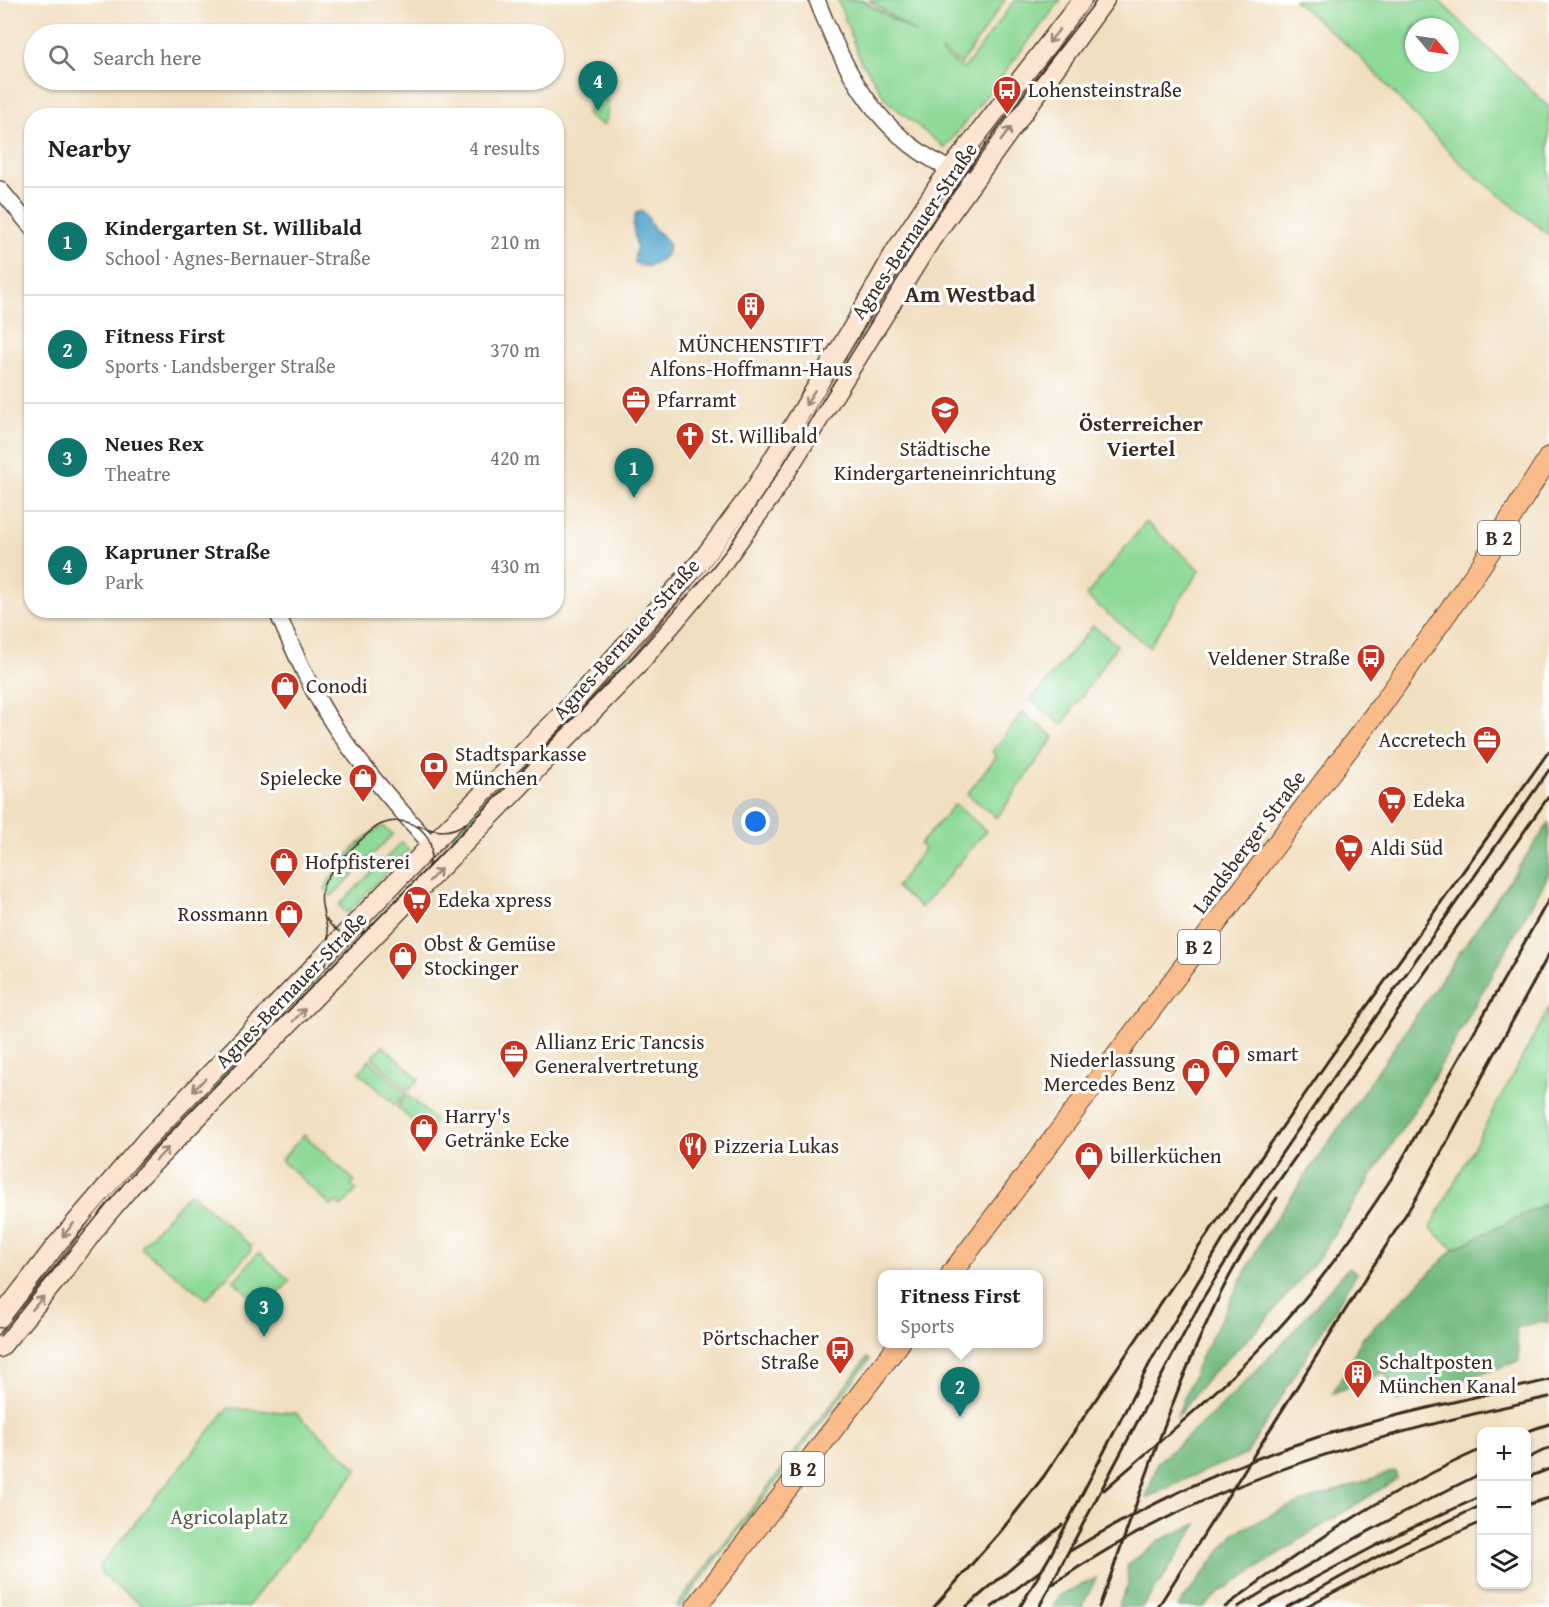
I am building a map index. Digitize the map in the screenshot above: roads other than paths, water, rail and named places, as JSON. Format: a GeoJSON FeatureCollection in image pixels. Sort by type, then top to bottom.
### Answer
{"type":"FeatureCollection","features":[{"type":"Feature","properties":{"kind":"main road","name":"Agnes-Bernauer-Straße"},"geometry":{"type":"LineString","coordinates":[[0,1318],[57,1244],[125,1163],[431,844],[574,702],[662,606],[720,537],[772,461],[854,326],[894,253],[950,169],[1082,0]]}},
{"type":"Feature","properties":{"kind":"main road","name":"Agnes-Bernauer-Straße"},"geometry":{"type":"LineString","coordinates":[[0,1348],[131,1186],[636,668],[677,620],[735,547],[771,496],[931,240],[1105,0]]}},
{"type":"Feature","properties":{"kind":"main road","name":"Landsberger Straße"},"geometry":{"type":"LineString","coordinates":[[955,1270],[1384,702],[1477,571],[1549,457]]}},
{"type":"Feature","properties":{"kind":"main road","name":"B 2"},"geometry":{"type":"LineString","coordinates":[[696,1607],[896,1348]]}},
{"type":"Feature","properties":{"kind":"street"},"geometry":{"type":"LineString","coordinates":[[817,0],[845,66],[865,99],[893,131],[920,152],[972,182]]}},
{"type":"Feature","properties":{"kind":"street"},"geometry":{"type":"LineString","coordinates":[[0,189],[24,218]]}},
{"type":"Feature","properties":{"kind":"street"},"geometry":{"type":"LineString","coordinates":[[280,618],[302,669],[337,729],[380,786],[431,844]]}},
{"type":"Feature","properties":{"kind":"water"},"geometry":{"type":"Polygon","coordinates":[[[641,211],[667,241],[669,248],[661,260],[647,266],[635,263],[636,246],[633,228],[636,213],[641,211]]]}},
{"type":"Feature","properties":{"kind":"tram line"},"geometry":{"type":"LineString","coordinates":[[0,1336],[126,1181],[184,1118],[638,652],[711,569],[730,545],[781,468],[940,210],[996,130],[1097,0]]}},
{"type":"Feature","properties":{"kind":"tram line"},"geometry":{"type":"LineString","coordinates":[[321,972],[329,945],[321,898],[323,887],[329,875],[354,846],[382,824],[393,821],[414,825],[422,830],[431,847],[431,857],[427,868]]}},
{"type":"Feature","properties":{"kind":"tram line"},"geometry":{"type":"LineString","coordinates":[[418,826],[443,831],[466,823]]}},
{"type":"Feature","properties":{"kind":"tram line"},"geometry":{"type":"LineString","coordinates":[[326,919],[334,928],[344,933],[355,934],[367,930]]}},
{"type":"Feature","properties":{"kind":"railway"},"geometry":{"type":"LineString","coordinates":[[934,1607],[1001,1531],[1044,1476],[1330,1058],[1549,751]]}},
{"type":"Feature","properties":{"kind":"railway"},"geometry":{"type":"LineString","coordinates":[[1020,1607],[1050,1556],[1152,1359],[1224,1238],[1549,770]]}},
{"type":"Feature","properties":{"kind":"railway"},"geometry":{"type":"LineString","coordinates":[[1039,1607],[1203,1298],[1252,1219],[1549,796]]}},
{"type":"Feature","properties":{"kind":"railway"},"geometry":{"type":"LineString","coordinates":[[1104,1490],[1244,1365],[1287,1319],[1329,1268],[1391,1179],[1549,899]]}},
{"type":"Feature","properties":{"kind":"railway"},"geometry":{"type":"LineString","coordinates":[[1158,1607],[1418,1195],[1549,954]]}},
{"type":"Feature","properties":{"kind":"railway"},"geometry":{"type":"LineString","coordinates":[[1099,1607],[1182,1379],[1198,1342],[1229,1278],[1277,1198]]}},
{"type":"Feature","properties":{"kind":"railway"},"geometry":{"type":"LineString","coordinates":[[1070,1551],[1099,1533],[1191,1486],[1286,1448],[1375,1421],[1549,1380]]}},
{"type":"Feature","properties":{"kind":"railway"},"geometry":{"type":"LineString","coordinates":[[1053,1584],[1110,1548],[1168,1517],[1291,1466],[1419,1427],[1549,1397]]}},
{"type":"Feature","properties":{"kind":"railway"},"geometry":{"type":"LineString","coordinates":[[1531,1430],[1549,1424]]}},
{"type":"Feature","properties":{"kind":"railway"},"geometry":{"type":"LineString","coordinates":[[1531,1457],[1549,1448]]}},
{"type":"Feature","properties":{"kind":"railway"},"geometry":{"type":"LineString","coordinates":[[1225,1607],[1286,1562],[1349,1520],[1414,1482],[1477,1451]]}},
{"type":"Feature","properties":{"kind":"railway"},"geometry":{"type":"LineString","coordinates":[[1531,1476],[1549,1469]]}},
{"type":"Feature","properties":{"kind":"railway"},"geometry":{"type":"LineString","coordinates":[[1238,1607],[1358,1537],[1477,1476]]}},
{"type":"Feature","properties":{"kind":"railway"},"geometry":{"type":"LineString","coordinates":[[1260,1607],[1394,1536],[1477,1498]]}},
{"type":"Feature","properties":{"kind":"railway"},"geometry":{"type":"LineString","coordinates":[[1531,1503],[1549,1498]]}},
{"type":"Feature","properties":{"kind":"railway"},"geometry":{"type":"LineString","coordinates":[[1287,1607],[1398,1545],[1477,1507]]}},
{"type":"Feature","properties":{"kind":"railway"},"geometry":{"type":"LineString","coordinates":[[1305,1607],[1402,1557],[1477,1524]]}},
{"type":"Feature","properties":{"kind":"railway"},"geometry":{"type":"LineString","coordinates":[[966,1607],[1062,1525]]}},
{"type":"Feature","properties":{"kind":"railway"},"geometry":{"type":"LineString","coordinates":[[992,1607],[1040,1571]]}},
{"type":"Feature","properties":{"kind":"place","name":"Kapruner Straße"},"geometry":{"type":"Point","coordinates":[598,111]}},
{"type":"Feature","properties":{"kind":"place","name":"Lohensteinstraße"},"geometry":{"type":"Point","coordinates":[1007,116]}},
{"type":"Feature","properties":{"kind":"place","name":"MÜNCHENSTIFT Alfons-Hoffmann-Haus"},"geometry":{"type":"Point","coordinates":[751,332]}},
{"type":"Feature","properties":{"kind":"place","name":"Pfarramt"},"geometry":{"type":"Point","coordinates":[636,426]}},
{"type":"Feature","properties":{"kind":"place","name":"Städtische Kindergarteneinrichtung"},"geometry":{"type":"Point","coordinates":[945,436]}},
{"type":"Feature","properties":{"kind":"place","name":"St. Willibald"},"geometry":{"type":"Point","coordinates":[690,462]}},
{"type":"Feature","properties":{"kind":"place","name":"Kindergarten St. Willibald"},"geometry":{"type":"Point","coordinates":[634,498]}},
{"type":"Feature","properties":{"kind":"place","name":"Veldener Straße"},"geometry":{"type":"Point","coordinates":[1371,684]}},
{"type":"Feature","properties":{"kind":"place","name":"Conodi"},"geometry":{"type":"Point","coordinates":[285,712]}},
{"type":"Feature","properties":{"kind":"place","name":"Accretech"},"geometry":{"type":"Point","coordinates":[1487,766]}},
{"type":"Feature","properties":{"kind":"place","name":"Stadtsparkasse München"},"geometry":{"type":"Point","coordinates":[434,792]}},
{"type":"Feature","properties":{"kind":"place","name":"Spielecke"},"geometry":{"type":"Point","coordinates":[363,804]}},
{"type":"Feature","properties":{"kind":"place","name":"Edeka"},"geometry":{"type":"Point","coordinates":[1392,826]}},
{"type":"Feature","properties":{"kind":"place","name":"Aldi Süd"},"geometry":{"type":"Point","coordinates":[1349,874]}},
{"type":"Feature","properties":{"kind":"place","name":"Hofpfisterei"},"geometry":{"type":"Point","coordinates":[284,888]}},
{"type":"Feature","properties":{"kind":"place","name":"Edeka xpress"},"geometry":{"type":"Point","coordinates":[417,926]}},
{"type":"Feature","properties":{"kind":"place","name":"Rossmann"},"geometry":{"type":"Point","coordinates":[289,940]}},
{"type":"Feature","properties":{"kind":"place","name":"Obst & Gemüse Stockinger"},"geometry":{"type":"Point","coordinates":[403,982]}},
{"type":"Feature","properties":{"kind":"place","name":"Allianz Eric Tancsis Generalvertretung"},"geometry":{"type":"Point","coordinates":[514,1080]}},
{"type":"Feature","properties":{"kind":"place","name":"smart"},"geometry":{"type":"Point","coordinates":[1226,1080]}},
{"type":"Feature","properties":{"kind":"place","name":"Niederlassung Mercedes Benz"},"geometry":{"type":"Point","coordinates":[1196,1098]}},
{"type":"Feature","properties":{"kind":"place","name":"Harry's Getränke Ecke"},"geometry":{"type":"Point","coordinates":[424,1154]}},
{"type":"Feature","properties":{"kind":"place","name":"Pizzeria Lukas"},"geometry":{"type":"Point","coordinates":[693,1172]}},
{"type":"Feature","properties":{"kind":"place","name":"billerküchen"},"geometry":{"type":"Point","coordinates":[1089,1182]}},
{"type":"Feature","properties":{"kind":"place","name":"Neues Rex"},"geometry":{"type":"Point","coordinates":[264,1337]}},
{"type":"Feature","properties":{"kind":"place","name":"Pörtschacher Straße"},"geometry":{"type":"Point","coordinates":[840,1376]}},
{"type":"Feature","properties":{"kind":"place","name":"Schaltposten München Kanal"},"geometry":{"type":"Point","coordinates":[1358,1400]}},
{"type":"Feature","properties":{"kind":"place","name":"Fitness First"},"geometry":{"type":"Point","coordinates":[960,1417]}},
{"type":"Feature","properties":{"kind":"district","name":"Am Westbad"},"geometry":{"type":"Point","coordinates":[970,294]}},
{"type":"Feature","properties":{"kind":"district","name":"Österreicher Viertel"},"geometry":{"type":"Point","coordinates":[1141,436]}},
{"type":"Feature","properties":{"kind":"park label","name":"Agricolaplatz"},"geometry":{"type":"Point","coordinates":[229,1517]}}]}
